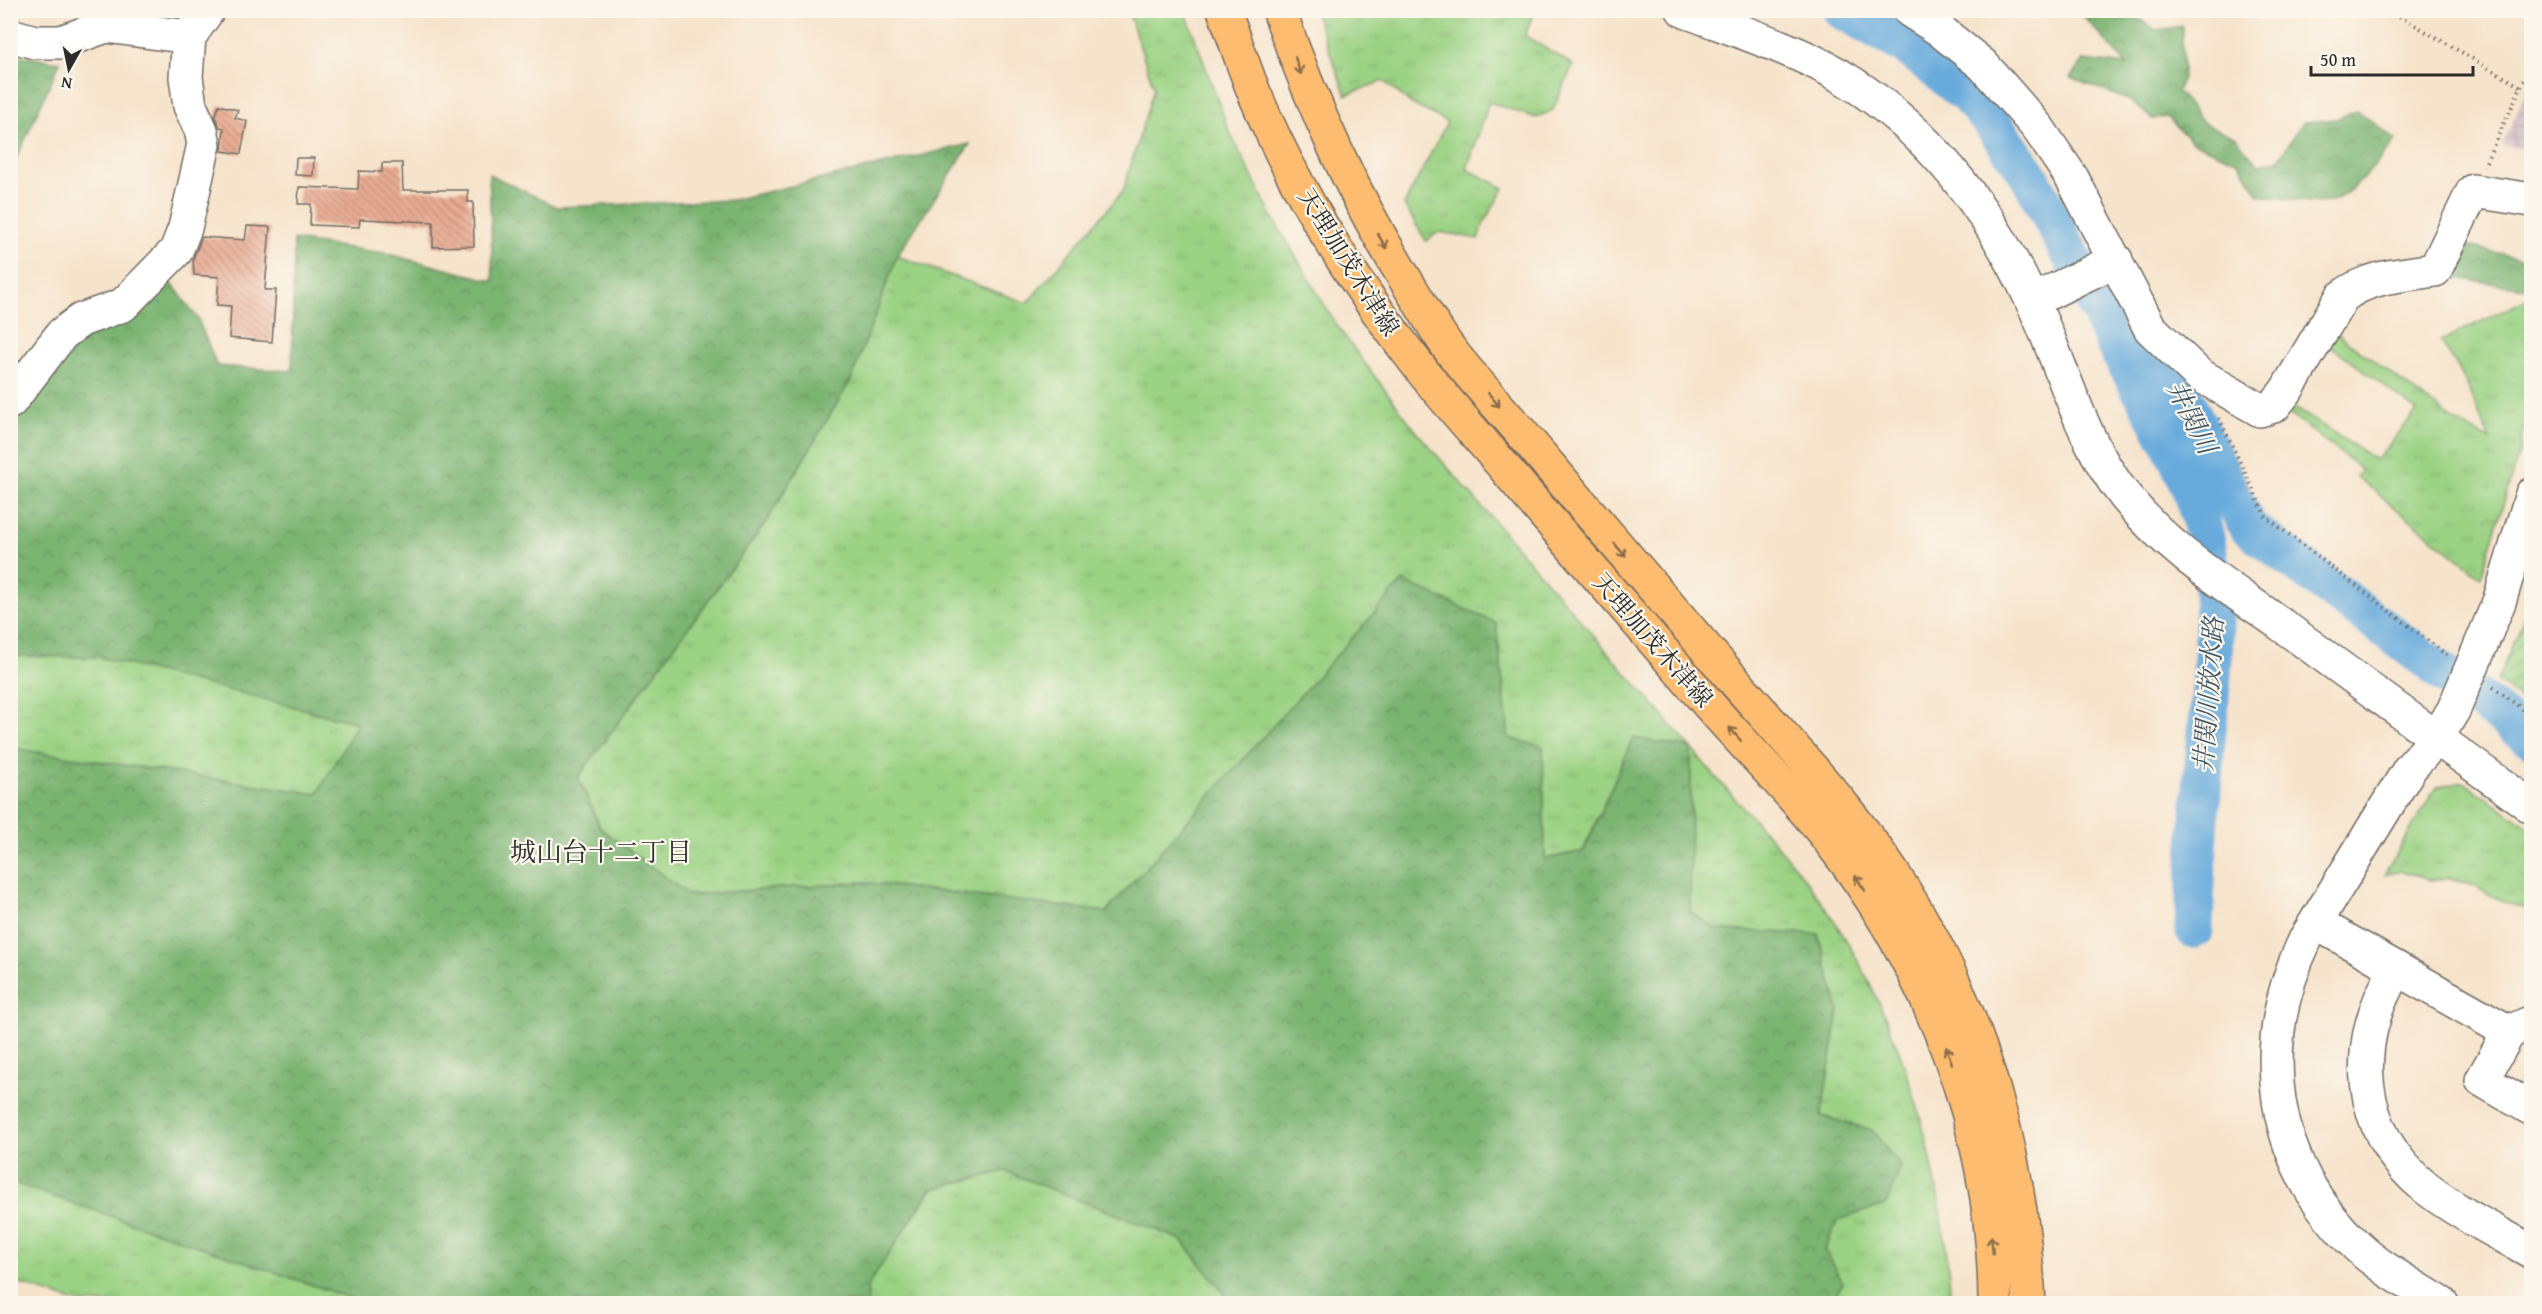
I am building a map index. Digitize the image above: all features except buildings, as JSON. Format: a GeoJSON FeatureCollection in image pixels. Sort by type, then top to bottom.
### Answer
{"type":"FeatureCollection","features":[{"type":"Feature","properties":{"kind":"main road","name":"天理加茂木津線"},"geometry":{"type":"LineString","coordinates":[[1224,10],[1257,99],[1283,153],[1328,233],[1388,325],[1421,369],[1581,558],[1828,838],[1883,916],[1927,1000],[1962,1092],[1985,1191],[1992,1241],[1995,1304]]}},
{"type":"Feature","properties":{"kind":"main road","name":"天理加茂木津線"},"geometry":{"type":"LineString","coordinates":[[1279,10],[1305,86],[1339,163],[1396,265],[1451,350],[1622,552],[1826,784],[1884,859],[1909,898],[1953,981],[1988,1068],[2014,1172],[2026,1255],[2029,1304]]}},
{"type":"Feature","properties":{"kind":"street"},"geometry":{"type":"LineString","coordinates":[[10,402],[62,334],[81,320],[123,305],[176,251],[186,228],[204,144],[201,129],[190,106],[186,77],[189,37],[208,10]]}},
{"type":"Feature","properties":{"kind":"street"},"geometry":{"type":"LineString","coordinates":[[1683,10],[1836,74],[1889,110],[1936,153],[1981,207],[2045,295],[2085,427],[2108,474],[2126,497],[2158,532],[2195,566],[2281,625],[2532,807]]}},
{"type":"Feature","properties":{"kind":"street"},"geometry":{"type":"LineString","coordinates":[[1909,10],[1960,46],[2003,86],[2038,128],[2072,178],[2113,262],[2150,328],[2198,374],[2254,408],[2266,410],[2274,406],[2286,391],[2320,332],[2348,292],[2372,281],[2435,270],[2473,191],[2532,200]]}},
{"type":"Feature","properties":{"kind":"street"},"geometry":{"type":"LineString","coordinates":[[10,35],[35,42],[61,42],[106,26],[189,37]]}},
{"type":"Feature","properties":{"kind":"street"},"geometry":{"type":"LineString","coordinates":[[2045,295],[2113,262]]}},
{"type":"Feature","properties":{"kind":"street"},"geometry":{"type":"LineString","coordinates":[[2442,1304],[2382,1266],[2340,1229],[2307,1183],[2286,1132],[2276,1076],[2278,1019],[2294,964],[2324,928],[2424,776],[2436,739],[2454,709],[2506,585],[2532,494]]}},
{"type":"Feature","properties":{"kind":"street"},"geometry":{"type":"LineString","coordinates":[[2324,928],[2396,970],[2416,977],[2520,1027],[2482,1080],[2532,1109]]}},
{"type":"Feature","properties":{"kind":"street"},"geometry":{"type":"LineString","coordinates":[[2324,928],[2318,955],[2301,994],[2289,1052],[2292,1104],[2306,1155],[2331,1202],[2367,1241],[2388,1257],[2466,1304]]}},
{"type":"Feature","properties":{"kind":"street"},"geometry":{"type":"LineString","coordinates":[[2396,970],[2377,1004],[2366,1045],[2367,1088],[2379,1127],[2398,1160],[2425,1188],[2532,1252]]}},
{"type":"Feature","properties":{"kind":"path"},"geometry":{"type":"LineString","coordinates":[[2389,10],[2521,87]]}},
{"type":"Feature","properties":{"kind":"path"},"geometry":{"type":"LineString","coordinates":[[2473,191],[2532,67]]}},
{"type":"Feature","properties":{"kind":"path"},"geometry":{"type":"LineString","coordinates":[[2218,415],[2266,517],[2470,673],[2532,716]]}},
{"type":"Feature","properties":{"kind":"shaded area"},"geometry":{"type":"Polygon","coordinates":[[[2531,82],[2531,150],[2502,145],[2531,82]]]}},
{"type":"Feature","properties":{"kind":"green space"},"geometry":{"type":"Polygon","coordinates":[[[1128,11],[1185,11],[1229,131],[1274,220],[1337,326],[1416,431],[1691,748],[1633,738],[1583,851],[1545,859],[1543,747],[1509,738],[1496,623],[1403,582],[1106,912],[863,882],[689,895],[601,829],[578,777],[766,522],[851,380],[897,256],[1027,303],[1123,191],[1154,88],[1128,11]]]}},
{"type":"Feature","properties":{"kind":"green space"},"geometry":{"type":"Polygon","coordinates":[[[1314,11],[1534,11],[1525,36],[1573,65],[1553,110],[1536,118],[1489,102],[1467,169],[1504,188],[1484,223],[1478,239],[1439,232],[1426,241],[1404,205],[1447,122],[1412,104],[1383,81],[1346,95],[1314,11]]]}},
{"type":"Feature","properties":{"kind":"green space"},"geometry":{"type":"Polygon","coordinates":[[[2079,11],[2127,11],[2156,30],[2182,26],[2183,78],[2177,91],[2204,123],[2236,138],[2258,164],[2278,160],[2303,122],[2336,119],[2357,110],[2396,140],[2356,185],[2337,199],[2328,202],[2314,202],[2259,195],[2239,162],[2192,142],[2167,117],[2152,119],[2131,101],[2070,78],[2084,60],[2127,65],[2079,11]]]}},
{"type":"Feature","properties":{"kind":"green space"},"geometry":{"type":"Polygon","coordinates":[[[11,54],[60,62],[11,171],[11,54]]]}},
{"type":"Feature","properties":{"kind":"green space"},"geometry":{"type":"Polygon","coordinates":[[[970,144],[897,256],[851,380],[766,522],[578,777],[601,829],[689,895],[863,882],[1106,912],[1403,581],[1496,623],[1509,738],[1543,747],[1545,859],[1584,851],[1633,738],[1691,748],[1690,912],[1718,930],[1818,934],[1839,1010],[1821,1116],[1872,1130],[1901,1167],[1886,1204],[1838,1220],[1824,1250],[1843,1283],[1830,1303],[1232,1303],[1182,1240],[1005,1171],[931,1189],[869,1284],[867,1303],[365,1303],[11,1182],[10,748],[317,794],[358,723],[99,657],[11,656],[11,413],[63,341],[168,278],[198,319],[217,366],[292,371],[294,240],[384,253],[493,281],[489,174],[557,207],[732,200],[970,144]]]}},
{"type":"Feature","properties":{"kind":"green space"},"geometry":{"type":"Polygon","coordinates":[[[2457,243],[2531,261],[2531,289],[2441,276],[2457,243]]]}},
{"type":"Feature","properties":{"kind":"green space"},"geometry":{"type":"Polygon","coordinates":[[[2531,297],[2531,371],[2520,449],[2481,577],[2356,476],[2362,470],[2280,406],[2284,401],[2376,460],[2417,411],[2322,339],[2328,327],[2456,422],[2490,440],[2465,380],[2441,341],[2531,297]]]}},
{"type":"Feature","properties":{"kind":"green space"},"geometry":{"type":"Polygon","coordinates":[[[2531,595],[2531,707],[2497,681],[2518,633],[2531,595]]]}},
{"type":"Feature","properties":{"kind":"green space"},"geometry":{"type":"Polygon","coordinates":[[[10,656],[99,657],[358,723],[318,794],[11,748],[10,656]]]}},
{"type":"Feature","properties":{"kind":"green space"},"geometry":{"type":"Polygon","coordinates":[[[1691,748],[1808,883],[1851,949],[1876,996],[1897,1045],[1928,1147],[1939,1198],[1951,1303],[1830,1303],[1843,1283],[1824,1250],[1838,1220],[1886,1204],[1872,1130],[1821,1116],[1839,1010],[1818,934],[1718,930],[1690,912],[1691,748]]]}},
{"type":"Feature","properties":{"kind":"green space"},"geometry":{"type":"Polygon","coordinates":[[[2464,782],[2531,829],[2531,910],[2506,903],[2474,886],[2449,878],[2429,880],[2402,871],[2384,875],[2436,787],[2464,782]]]}},
{"type":"Feature","properties":{"kind":"green space"},"geometry":{"type":"Polygon","coordinates":[[[1005,1171],[1182,1240],[1232,1303],[867,1304],[868,1284],[932,1189],[1005,1171]]]}},
{"type":"Feature","properties":{"kind":"green space"},"geometry":{"type":"Polygon","coordinates":[[[11,1182],[365,1303],[79,1303],[11,1281],[11,1182]]]}},
{"type":"Feature","properties":{"kind":"waterway","name":"井関川"},"geometry":{"type":"LineString","coordinates":[[1842,10],[1908,47],[1965,93],[1989,119],[2029,175],[2097,306],[2173,375],[2247,526],[2532,739]]}},
{"type":"Feature","properties":{"kind":"waterway","name":"井関川放水路"},"geometry":{"type":"LineString","coordinates":[[2104,322],[2165,434],[2187,480],[2205,536],[2210,567],[2213,597],[2213,658],[2194,929]]}},
{"type":"Feature","properties":{"kind":"district","name":"城山台十二丁目"},"geometry":{"type":"Point","coordinates":[601,851]}}]}
